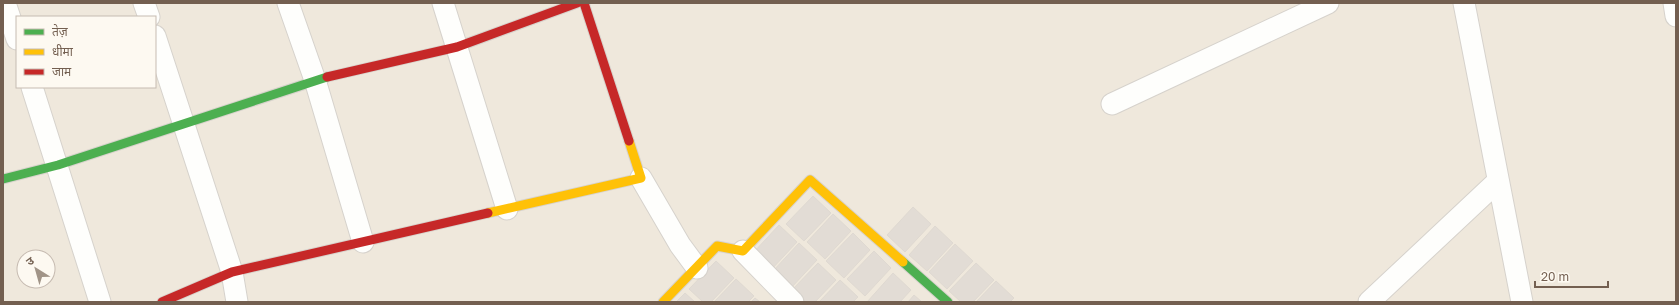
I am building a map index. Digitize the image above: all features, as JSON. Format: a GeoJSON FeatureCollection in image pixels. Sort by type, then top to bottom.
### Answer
{"type":"FeatureCollection","features":[{"type":"Feature","properties":{"kind":"street"},"geometry":{"type":"LineString","coordinates":[[5,3],[16,36]]}},
{"type":"Feature","properties":{"kind":"street"},"geometry":{"type":"LineString","coordinates":[[144,3],[149,16]]}},
{"type":"Feature","properties":{"kind":"street"},"geometry":{"type":"LineString","coordinates":[[288,3],[315,80],[363,242]]}},
{"type":"Feature","properties":{"kind":"street"},"geometry":{"type":"LineString","coordinates":[[443,3],[507,209]]}},
{"type":"Feature","properties":{"kind":"street"},"geometry":{"type":"LineString","coordinates":[[3,179],[58,165],[315,80],[457,48],[577,3]]}},
{"type":"Feature","properties":{"kind":"street"},"geometry":{"type":"LineString","coordinates":[[584,3],[641,178],[680,245],[697,268]]}},
{"type":"Feature","properties":{"kind":"street"},"geometry":{"type":"LineString","coordinates":[[1112,104],[1328,3]]}},
{"type":"Feature","properties":{"kind":"street"},"geometry":{"type":"LineString","coordinates":[[1464,3],[1522,302]]}},
{"type":"Feature","properties":{"kind":"street"},"geometry":{"type":"LineString","coordinates":[[1674,3],[1676,16]]}},
{"type":"Feature","properties":{"kind":"street"},"geometry":{"type":"LineString","coordinates":[[156,39],[232,272],[237,302]]}},
{"type":"Feature","properties":{"kind":"street"},"geometry":{"type":"LineString","coordinates":[[32,88],[58,165],[100,302]]}},
{"type":"Feature","properties":{"kind":"street"},"geometry":{"type":"LineString","coordinates":[[162,302],[232,272],[641,178]]}},
{"type":"Feature","properties":{"kind":"street"},"geometry":{"type":"LineString","coordinates":[[743,251],[810,180],[948,302]]}},
{"type":"Feature","properties":{"kind":"street"},"geometry":{"type":"LineString","coordinates":[[1369,302],[1498,181]]}},
{"type":"Feature","properties":{"kind":"street"},"geometry":{"type":"LineString","coordinates":[[662,302],[717,246],[743,251],[793,302]]}},
{"type":"Feature","properties":{"kind":"shaded area"},"geometry":{"type":"Polygon","coordinates":[[[3,3],[1676,3],[1676,302],[3,302],[3,3]]]}},
{"type":"Feature","properties":{"kind":"building"},"geometry":{"type":"Polygon","coordinates":[[[813,196],[831,213],[804,241],[786,224],[813,196]]]}},
{"type":"Feature","properties":{"kind":"building"},"geometry":{"type":"Polygon","coordinates":[[[913,207],[931,224],[905,252],[887,235],[913,207]]]}},
{"type":"Feature","properties":{"kind":"building"},"geometry":{"type":"Polygon","coordinates":[[[833,214],[851,231],[825,259],[807,242],[833,214]]]}},
{"type":"Feature","properties":{"kind":"building"},"geometry":{"type":"Polygon","coordinates":[[[779,225],[797,242],[771,270],[753,253],[779,225]]]}},
{"type":"Feature","properties":{"kind":"building"},"geometry":{"type":"Polygon","coordinates":[[[935,226],[953,243],[927,271],[909,255],[935,226]]]}},
{"type":"Feature","properties":{"kind":"building"},"geometry":{"type":"Polygon","coordinates":[[[853,233],[870,250],[844,278],[826,261],[853,233]]]}},
{"type":"Feature","properties":{"kind":"building"},"geometry":{"type":"Polygon","coordinates":[[[799,243],[817,260],[791,288],[773,271],[799,243]]]}},
{"type":"Feature","properties":{"kind":"building"},"geometry":{"type":"Polygon","coordinates":[[[955,244],[973,261],[947,289],[929,272],[955,244]]]}},
{"type":"Feature","properties":{"kind":"building"},"geometry":{"type":"Polygon","coordinates":[[[874,251],[891,268],[865,296],[847,279],[874,251]]]}},
{"type":"Feature","properties":{"kind":"building"},"geometry":{"type":"Polygon","coordinates":[[[716,261],[734,278],[711,302],[703,302],[689,289],[716,261]]]}},
{"type":"Feature","properties":{"kind":"building"},"geometry":{"type":"Polygon","coordinates":[[[818,263],[836,280],[815,302],[804,302],[792,290],[818,263]]]}},
{"type":"Feature","properties":{"kind":"building"},"geometry":{"type":"Polygon","coordinates":[[[976,263],[994,280],[973,302],[961,302],[949,291],[976,263]]]}},
{"type":"Feature","properties":{"kind":"building"},"geometry":{"type":"Polygon","coordinates":[[[893,273],[911,290],[900,302],[867,302],[893,273]]]}},
{"type":"Feature","properties":{"kind":"building"},"geometry":{"type":"Polygon","coordinates":[[[736,279],[754,296],[748,302],[714,302],[736,279]]]}},
{"type":"Feature","properties":{"kind":"building"},"geometry":{"type":"Polygon","coordinates":[[[840,280],[858,297],[853,302],[819,302],[840,280]]]}},
{"type":"Feature","properties":{"kind":"building"},"geometry":{"type":"Polygon","coordinates":[[[996,281],[1014,298],[1010,302],[976,302],[996,281]]]}},
{"type":"Feature","properties":{"kind":"building"},"geometry":{"type":"Polygon","coordinates":[[[685,293],[695,302],[676,302],[685,293]]]}},
{"type":"Feature","properties":{"kind":"building"},"geometry":{"type":"Polygon","coordinates":[[[914,295],[922,302],[908,302],[914,295]]]}},
{"type":"Feature","properties":{"kind":"building"},"geometry":{"type":"Polygon","coordinates":[[[755,298],[760,302],[751,302],[755,298]]]}},
{"type":"Feature","properties":{"kind":"traffic: fast"},"geometry":{"type":"LineString","coordinates":[[3,179],[58,165],[327,77]]}},
{"type":"Feature","properties":{"kind":"traffic: fast"},"geometry":{"type":"LineString","coordinates":[[903,262],[948,302]]}},
{"type":"Feature","properties":{"kind":"traffic: slow"},"geometry":{"type":"LineString","coordinates":[[488,213],[641,178],[629,141]]}},
{"type":"Feature","properties":{"kind":"traffic: slow"},"geometry":{"type":"LineString","coordinates":[[663,302],[717,246],[743,251],[810,180],[903,262]]}},
{"type":"Feature","properties":{"kind":"traffic: jam"},"geometry":{"type":"LineString","coordinates":[[327,77],[457,47],[577,3]]}},
{"type":"Feature","properties":{"kind":"traffic: jam"},"geometry":{"type":"LineString","coordinates":[[584,3],[629,141]]}},
{"type":"Feature","properties":{"kind":"traffic: jam"},"geometry":{"type":"LineString","coordinates":[[162,302],[232,272],[488,213]]}}]}
